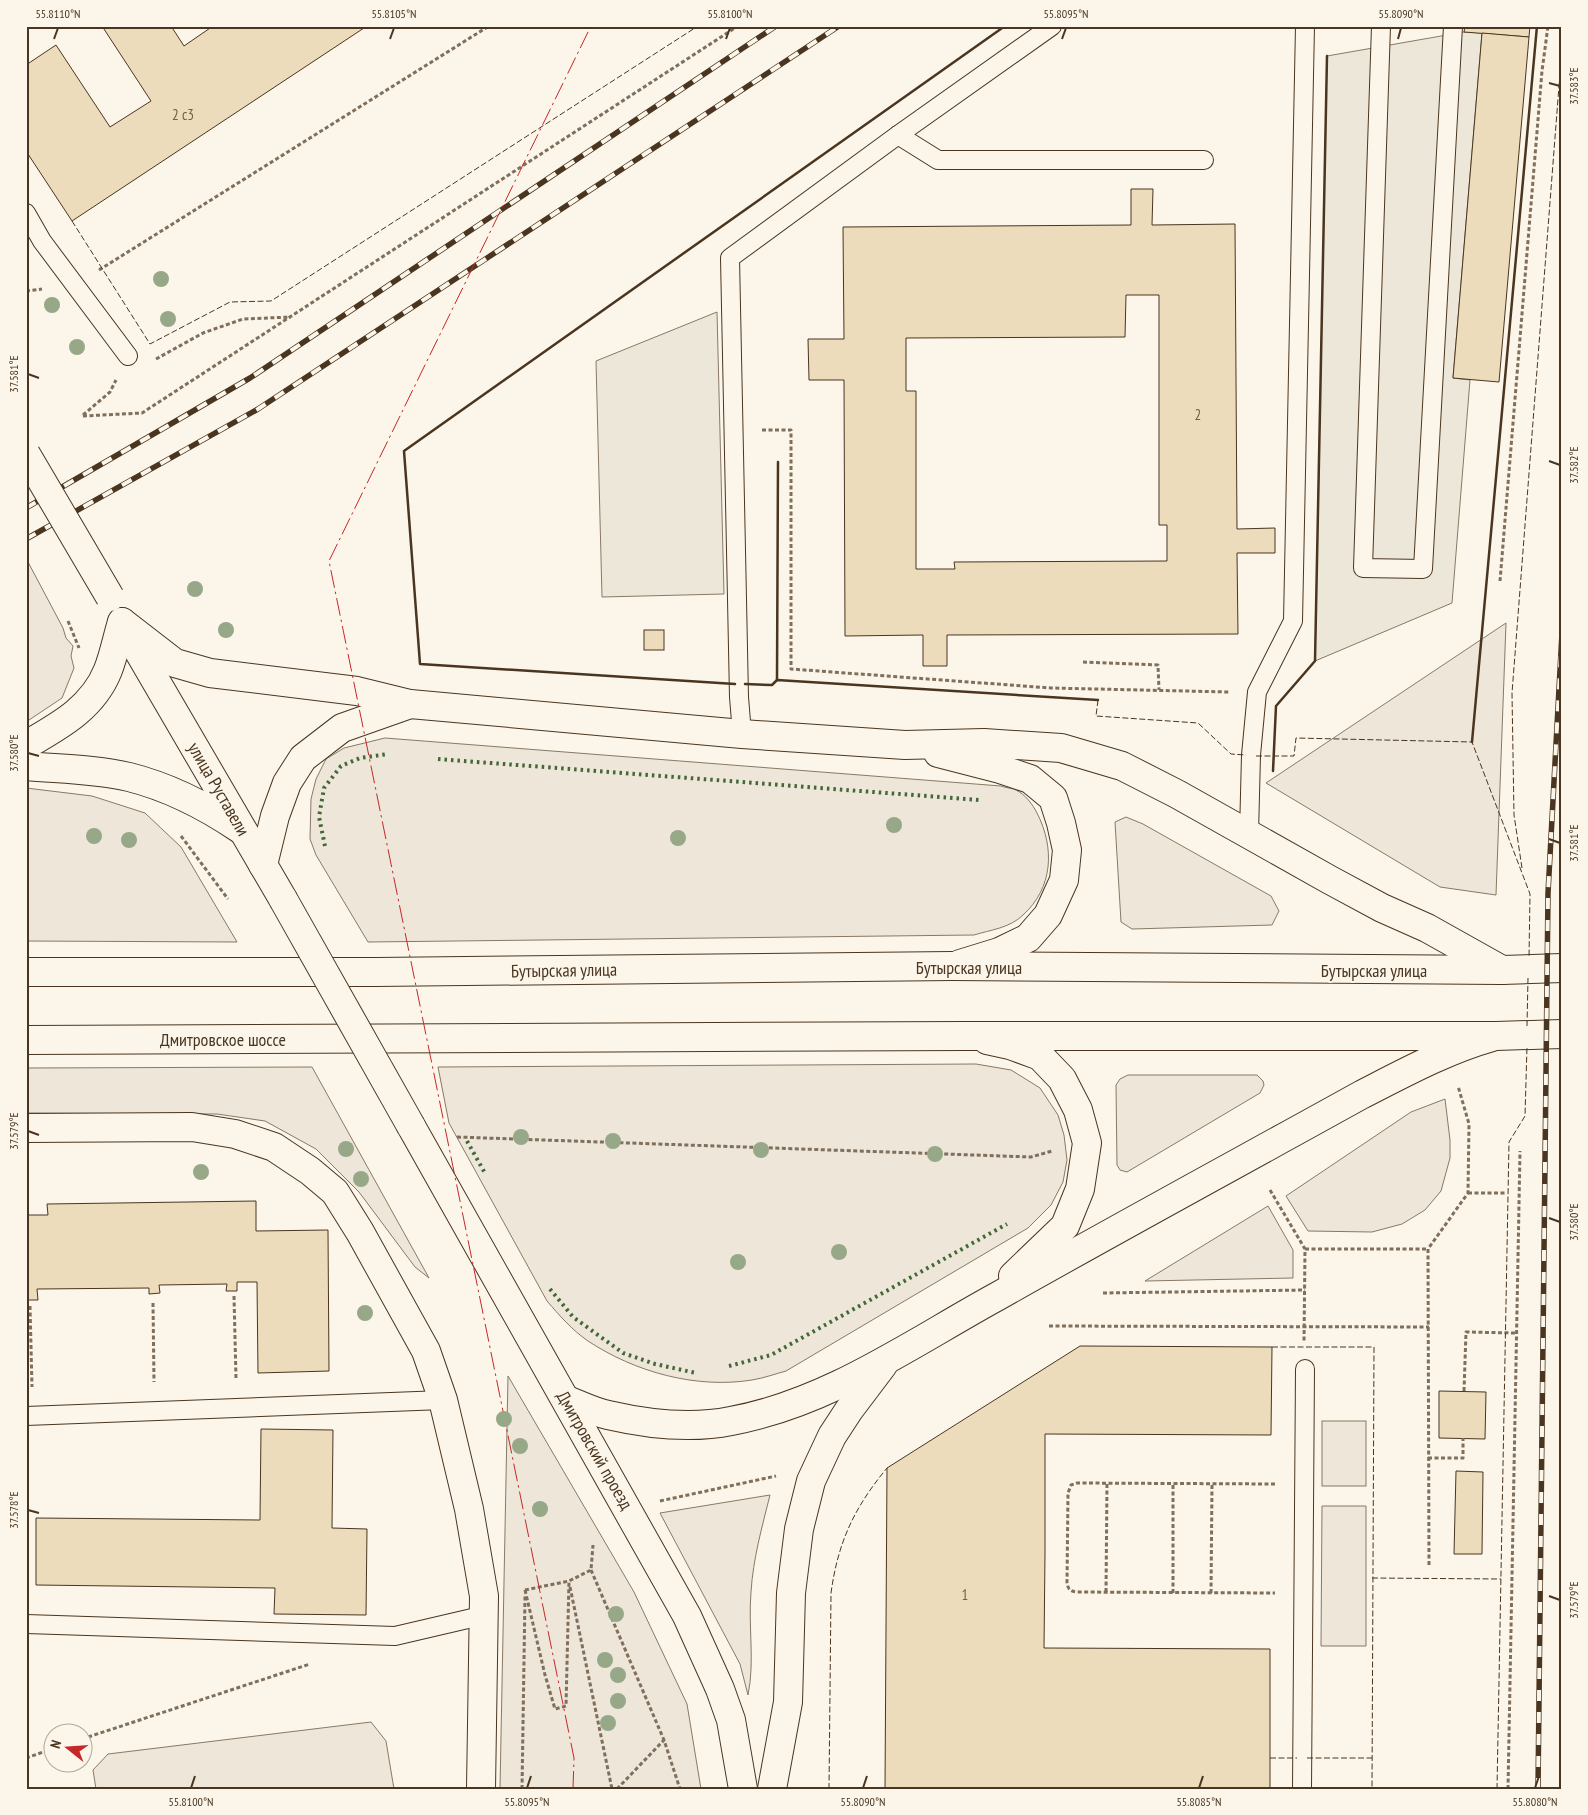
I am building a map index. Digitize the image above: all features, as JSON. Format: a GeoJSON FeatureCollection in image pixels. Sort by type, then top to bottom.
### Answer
{"type":"FeatureCollection","features":[{"type":"Feature","properties":{"kind":"main road","name":"улица Руставели"},"geometry":{"type":"LineString","coordinates":[[26,454],[110,597],[122,622],[283,899],[414,1131]]}},
{"type":"Feature","properties":{"kind":"main road"},"geometry":{"type":"LineString","coordinates":[[26,745],[78,713],[94,696],[108,671],[122,622],[174,663],[210,673],[357,691],[410,704],[742,734],[905,745],[984,743],[1061,748],[1122,766],[1177,794],[1382,908],[1427,928],[1502,970]]}},
{"type":"Feature","properties":{"kind":"main road"},"geometry":{"type":"LineString","coordinates":[[263,865],[275,816],[284,792],[303,758],[342,728],[410,704]]}},
{"type":"Feature","properties":{"kind":"main road"},"geometry":{"type":"LineString","coordinates":[[905,745],[1000,769],[1030,779],[1053,798],[1067,850],[1064,880],[1048,915],[1028,938],[999,952],[952,966]]}},
{"type":"Feature","properties":{"kind":"main road"},"geometry":{"type":"LineString","coordinates":[[26,766],[92,771],[129,778],[180,795],[202,805],[243,831]]}},
{"type":"Feature","properties":{"kind":"main road","name":"Бутырская улица"},"geometry":{"type":"LineString","coordinates":[[26,972],[376,972],[952,966],[1502,970],[1562,968]]}},
{"type":"Feature","properties":{"kind":"main road"},"geometry":{"type":"LineString","coordinates":[[966,1036],[1496,1036],[1562,1034]]}},
{"type":"Feature","properties":{"kind":"main road"},"geometry":{"type":"LineString","coordinates":[[966,1036],[1010,1045],[1040,1056],[1062,1078],[1078,1110],[1087,1142],[1080,1189],[1065,1226],[985,1303]]}},
{"type":"Feature","properties":{"kind":"main road","name":"Дмитровское шоссе"},"geometry":{"type":"LineString","coordinates":[[26,1040],[966,1036]]}},
{"type":"Feature","properties":{"kind":"main road"},"geometry":{"type":"LineString","coordinates":[[567,1400],[606,1415],[644,1422],[690,1425],[729,1422],[767,1413],[818,1394],[886,1361],[985,1303],[1407,1071],[1460,1048],[1496,1036]]}},
{"type":"Feature","properties":{"kind":"main road"},"geometry":{"type":"LineString","coordinates":[[26,1128],[192,1127],[235,1134],[274,1147],[310,1171],[335,1192],[360,1232],[426,1351],[443,1400],[469,1509],[484,1596],[481,1789]]}},
{"type":"Feature","properties":{"kind":"main road","name":"Дмитровский проезд"},"geometry":{"type":"LineString","coordinates":[[414,1131],[688,1616],[720,1689],[731,1720],[743,1789]]}},
{"type":"Feature","properties":{"kind":"main road"},"geometry":{"type":"LineString","coordinates":[[772,1789],[788,1702],[792,1584],[799,1529],[811,1481],[832,1436],[886,1361]]}},
{"type":"Feature","properties":{"kind":"lane"},"geometry":{"type":"LineString","coordinates":[[742,734],[739,697],[730,258],[898,135],[1052,26]]}},
{"type":"Feature","properties":{"kind":"lane"},"geometry":{"type":"LineString","coordinates":[[1249,834],[1257,692],[1293,621],[1305,26]]}},
{"type":"Feature","properties":{"kind":"lane"},"geometry":{"type":"LineString","coordinates":[[1381,26],[1363,568],[1423,569],[1452,26]]}},
{"type":"Feature","properties":{"kind":"lane"},"geometry":{"type":"LineString","coordinates":[[898,135],[938,160],[1204,160]]}},
{"type":"Feature","properties":{"kind":"lane"},"geometry":{"type":"LineString","coordinates":[[26,213],[42,241],[128,356]]}},
{"type":"Feature","properties":{"kind":"lane"},"geometry":{"type":"LineString","coordinates":[[1302,1789],[1304,1369]]}},
{"type":"Feature","properties":{"kind":"lane"},"geometry":{"type":"LineString","coordinates":[[29,1416],[443,1400]]}},
{"type":"Feature","properties":{"kind":"lane"},"geometry":{"type":"LineString","coordinates":[[26,1624],[395,1636],[485,1615]]}},
{"type":"Feature","properties":{"kind":"path"},"geometry":{"type":"LineString","coordinates":[[75,285],[489,26]]}},
{"type":"Feature","properties":{"kind":"path"},"geometry":{"type":"LineString","coordinates":[[292,317],[244,319],[203,333],[150,362],[128,356],[110,392],[83,416],[142,413],[292,317],[738,26]]}},
{"type":"Feature","properties":{"kind":"path"},"geometry":{"type":"LineString","coordinates":[[1500,581],[1542,71],[1548,26]]}},
{"type":"Feature","properties":{"kind":"path"},"geometry":{"type":"LineString","coordinates":[[759,430],[791,430],[791,669],[1051,688],[1257,692]]}},
{"type":"Feature","properties":{"kind":"path"},"geometry":{"type":"LineString","coordinates":[[1083,662],[1158,665],[1159,690]]}},
{"type":"Feature","properties":{"kind":"path"},"geometry":{"type":"LineString","coordinates":[[1428,1565],[1428,1249],[1468,1193],[1469,1124],[1458,1086]]}},
{"type":"Feature","properties":{"kind":"path"},"geometry":{"type":"LineString","coordinates":[[414,1131],[1031,1157],[1087,1142]]}},
{"type":"Feature","properties":{"kind":"path"},"geometry":{"type":"LineString","coordinates":[[1508,1789],[1520,1151]]}},
{"type":"Feature","properties":{"kind":"path"},"geometry":{"type":"LineString","coordinates":[[1270,1190],[1305,1249],[1304,1369]]}},
{"type":"Feature","properties":{"kind":"path"},"geometry":{"type":"LineString","coordinates":[[1468,1193],[1508,1193]]}},
{"type":"Feature","properties":{"kind":"path"},"geometry":{"type":"LineString","coordinates":[[1305,1249],[1428,1249]]}},
{"type":"Feature","properties":{"kind":"path"},"geometry":{"type":"LineString","coordinates":[[1103,1293],[1305,1290]]}},
{"type":"Feature","properties":{"kind":"path"},"geometry":{"type":"LineString","coordinates":[[234,1296],[237,1407]]}},
{"type":"Feature","properties":{"kind":"path"},"geometry":{"type":"LineString","coordinates":[[153,1303],[155,1410]]}},
{"type":"Feature","properties":{"kind":"path"},"geometry":{"type":"LineString","coordinates":[[29,1416],[30,1306]]}},
{"type":"Feature","properties":{"kind":"path"},"geometry":{"type":"LineString","coordinates":[[1049,1326],[1429,1327]]}},
{"type":"Feature","properties":{"kind":"path"},"geometry":{"type":"LineString","coordinates":[[1464,1392],[1466,1332],[1516,1333]]}},
{"type":"Feature","properties":{"kind":"path"},"geometry":{"type":"LineString","coordinates":[[1428,1458],[1463,1458],[1463,1438]]}},
{"type":"Feature","properties":{"kind":"path"},"geometry":{"type":"LineString","coordinates":[[657,1502],[780,1475]]}},
{"type":"Feature","properties":{"kind":"path"},"geometry":{"type":"LineString","coordinates":[[1303,1593],[1071,1591],[1068,1587],[1068,1489],[1071,1485],[1077,1483],[1304,1484]]}},
{"type":"Feature","properties":{"kind":"path"},"geometry":{"type":"LineString","coordinates":[[1106,1592],[1107,1483]]}},
{"type":"Feature","properties":{"kind":"path"},"geometry":{"type":"LineString","coordinates":[[1173,1483],[1173,1593]]}},
{"type":"Feature","properties":{"kind":"path"},"geometry":{"type":"LineString","coordinates":[[1211,1593],[1212,1483]]}},
{"type":"Feature","properties":{"kind":"path"},"geometry":{"type":"LineString","coordinates":[[593,1545],[590,1570],[664,1740],[680,1789]]}},
{"type":"Feature","properties":{"kind":"path"},"geometry":{"type":"LineString","coordinates":[[525,1590],[569,1581],[590,1570]]}},
{"type":"Feature","properties":{"kind":"path"},"geometry":{"type":"LineString","coordinates":[[525,1590],[555,1709],[566,1706],[569,1581]]}},
{"type":"Feature","properties":{"kind":"path"},"geometry":{"type":"LineString","coordinates":[[569,1581],[612,1789]]}},
{"type":"Feature","properties":{"kind":"path"},"geometry":{"type":"LineString","coordinates":[[522,1789],[525,1590]]}},
{"type":"Feature","properties":{"kind":"path"},"geometry":{"type":"LineString","coordinates":[[92,1737],[319,1661]]}},
{"type":"Feature","properties":{"kind":"path"},"geometry":{"type":"LineString","coordinates":[[617,1789],[664,1740]]}},
{"type":"Feature","properties":{"kind":"path"},"geometry":{"type":"LineString","coordinates":[[26,1758],[42,1752]]}},
{"type":"Feature","properties":{"kind":"shaded area"},"geometry":{"type":"Polygon","coordinates":[[[1464,32],[1482,33],[1453,378],[1470,380],[1452,603],[1315,661],[1327,56],[1464,32]]]}},
{"type":"Feature","properties":{"kind":"shaded area"},"geometry":{"type":"Polygon","coordinates":[[[717,312],[724,594],[602,597],[596,361],[717,312]]]}},
{"type":"Feature","properties":{"kind":"shaded area"},"geometry":{"type":"Polygon","coordinates":[[[28,562],[63,628],[66,638],[73,646],[71,656],[74,668],[62,698],[26,722],[26,563],[28,562]]]}},
{"type":"Feature","properties":{"kind":"shaded area"},"geometry":{"type":"Polygon","coordinates":[[[1506,623],[1496,895],[1440,887],[1266,783],[1506,623]]]}},
{"type":"Feature","properties":{"kind":"shaded area"},"geometry":{"type":"Polygon","coordinates":[[[385,738],[1001,786],[1014,789],[1023,794],[1037,813],[1047,840],[1048,867],[1040,893],[1023,915],[1012,923],[1000,928],[974,935],[368,942],[316,855],[310,839],[311,799],[316,779],[326,759],[344,748],[385,738]]]}},
{"type":"Feature","properties":{"kind":"shaded area"},"geometry":{"type":"Polygon","coordinates":[[[26,788],[92,796],[145,813],[181,847],[237,942],[26,941],[26,788]]]}},
{"type":"Feature","properties":{"kind":"shaded area"},"geometry":{"type":"Polygon","coordinates":[[[1126,817],[1143,824],[1271,896],[1279,911],[1272,925],[1132,929],[1121,922],[1115,822],[1126,817]]]}},
{"type":"Feature","properties":{"kind":"shaded area"},"geometry":{"type":"Polygon","coordinates":[[[976,1064],[1011,1070],[1040,1088],[1058,1115],[1064,1135],[1067,1160],[1063,1182],[1051,1205],[1028,1228],[786,1371],[756,1379],[731,1382],[688,1380],[646,1369],[606,1352],[588,1341],[561,1317],[547,1301],[449,1123],[438,1067],[976,1064]]]}},
{"type":"Feature","properties":{"kind":"shaded area"},"geometry":{"type":"Polygon","coordinates":[[[312,1067],[429,1278],[415,1267],[359,1192],[316,1149],[265,1121],[217,1114],[26,1113],[26,1068],[312,1067]]]}},
{"type":"Feature","properties":{"kind":"shaded area"},"geometry":{"type":"Polygon","coordinates":[[[1128,1075],[1257,1075],[1264,1085],[1260,1093],[1127,1172],[1120,1170],[1117,1165],[1116,1085],[1120,1079],[1128,1075]]]}},
{"type":"Feature","properties":{"kind":"shaded area"},"geometry":{"type":"Polygon","coordinates":[[[1445,1099],[1450,1140],[1450,1158],[1441,1191],[1425,1210],[1402,1224],[1372,1232],[1308,1231],[1286,1196],[1411,1112],[1445,1099]]]}},
{"type":"Feature","properties":{"kind":"shaded area"},"geometry":{"type":"Polygon","coordinates":[[[1268,1206],[1293,1250],[1293,1278],[1145,1281],[1268,1206]]]}},
{"type":"Feature","properties":{"kind":"shaded area"},"geometry":{"type":"Polygon","coordinates":[[[508,1376],[634,1592],[687,1704],[701,1789],[500,1789],[508,1376]]]}},
{"type":"Feature","properties":{"kind":"shaded area"},"geometry":{"type":"Polygon","coordinates":[[[1322,1421],[1366,1421],[1366,1486],[1322,1486],[1322,1421]]]}},
{"type":"Feature","properties":{"kind":"shaded area"},"geometry":{"type":"Polygon","coordinates":[[[770,1495],[758,1543],[752,1580],[750,1605],[751,1669],[748,1695],[740,1664],[660,1513],[770,1495]]]}},
{"type":"Feature","properties":{"kind":"shaded area"},"geometry":{"type":"Polygon","coordinates":[[[1322,1506],[1366,1506],[1366,1646],[1321,1646],[1322,1506]]]}},
{"type":"Feature","properties":{"kind":"shaded area"},"geometry":{"type":"Polygon","coordinates":[[[371,1722],[386,1741],[394,1789],[96,1789],[93,1770],[108,1754],[371,1722]]]}},
{"type":"Feature","properties":{"kind":"building"},"geometry":{"type":"Polygon","coordinates":[[[102,26],[171,26],[184,46],[213,26],[367,26],[72,221],[26,151],[26,65],[56,45],[110,127],[151,101],[102,26]]]}},
{"type":"Feature","properties":{"kind":"building"},"geometry":{"type":"Polygon","coordinates":[[[1465,26],[1530,26],[1529,37],[1464,32],[1465,26]]]}},
{"type":"Feature","properties":{"kind":"building"},"geometry":{"type":"Polygon","coordinates":[[[1482,33],[1529,37],[1499,382],[1453,378],[1482,33]]]}},
{"type":"Feature","properties":{"kind":"building"},"geometry":{"type":"Polygon","coordinates":[[[1131,189],[1153,189],[1152,225],[1235,224],[1237,529],[1275,528],[1275,553],[1237,553],[1238,634],[947,635],[947,666],[923,666],[923,635],[845,636],[844,380],[809,380],[808,339],[844,339],[843,227],[1131,225],[1131,189]],[[1126,295],[1125,337],[906,338],[906,391],[916,391],[916,569],[955,569],[954,562],[1167,561],[1167,525],[1159,525],[1159,295],[1126,295]]]}},
{"type":"Feature","properties":{"kind":"building"},"geometry":{"type":"Polygon","coordinates":[[[644,630],[664,630],[664,650],[644,650],[644,630]]]}},
{"type":"Feature","properties":{"kind":"building"},"geometry":{"type":"Polygon","coordinates":[[[256,1201],[256,1231],[328,1230],[329,1371],[258,1373],[257,1282],[237,1282],[237,1291],[226,1291],[227,1284],[159,1285],[160,1293],[149,1294],[149,1288],[37,1289],[38,1300],[27,1300],[26,1215],[48,1215],[47,1204],[256,1201]]]}},
{"type":"Feature","properties":{"kind":"building"},"geometry":{"type":"Polygon","coordinates":[[[1080,1346],[1272,1347],[1271,1435],[1045,1434],[1044,1648],[1270,1649],[1270,1789],[885,1789],[887,1468],[1080,1346]]]}},
{"type":"Feature","properties":{"kind":"building"},"geometry":{"type":"Polygon","coordinates":[[[1439,1391],[1486,1392],[1485,1439],[1439,1438],[1439,1391]]]}},
{"type":"Feature","properties":{"kind":"building"},"geometry":{"type":"Polygon","coordinates":[[[261,1429],[333,1430],[332,1528],[367,1529],[366,1615],[274,1614],[275,1588],[36,1585],[36,1518],[260,1520],[261,1429]]]}},
{"type":"Feature","properties":{"kind":"building"},"geometry":{"type":"Polygon","coordinates":[[[1456,1471],[1483,1472],[1482,1554],[1454,1554],[1456,1471]]]}},
{"type":"Feature","properties":{"kind":"railway"},"geometry":{"type":"LineString","coordinates":[[26,508],[250,378],[776,26]]}},
{"type":"Feature","properties":{"kind":"railway"},"geometry":{"type":"LineString","coordinates":[[26,539],[258,409],[839,26]]}},
{"type":"Feature","properties":{"kind":"railway"},"geometry":{"type":"LineString","coordinates":[[1538,1789],[1548,893],[1562,633]]}},
{"type":"Feature","properties":{"kind":"hedge"},"geometry":{"type":"LineString","coordinates":[[325,846],[319,817],[324,788],[341,766],[360,758],[388,754]]}},
{"type":"Feature","properties":{"kind":"hedge"},"geometry":{"type":"LineString","coordinates":[[438,759],[979,800]]}},
{"type":"Feature","properties":{"kind":"hedge"},"geometry":{"type":"LineString","coordinates":[[467,1141],[486,1175]]}},
{"type":"Feature","properties":{"kind":"hedge"},"geometry":{"type":"LineString","coordinates":[[729,1366],[771,1355],[1007,1224]]}},
{"type":"Feature","properties":{"kind":"hedge"},"geometry":{"type":"LineString","coordinates":[[550,1289],[573,1317],[623,1353],[655,1364],[696,1373]]}},
{"type":"Feature","properties":{"kind":"fence"},"geometry":{"type":"LineString","coordinates":[[72,221],[150,344],[230,302],[271,301],[698,26]]}},
{"type":"Feature","properties":{"kind":"fence"},"geometry":{"type":"LineString","coordinates":[[1522,868],[1514,815],[1512,693],[1560,73]]}},
{"type":"Feature","properties":{"kind":"fence"},"geometry":{"type":"LineString","coordinates":[[1098,700],[1096,716],[1198,723],[1231,754],[1246,755]]}},
{"type":"Feature","properties":{"kind":"fence"},"geometry":{"type":"LineString","coordinates":[[1256,756],[1294,756],[1296,738],[1472,742],[1530,894],[1529,958]]}},
{"type":"Feature","properties":{"kind":"fence"},"geometry":{"type":"LineString","coordinates":[[1527,1026],[1528,978]]}},
{"type":"Feature","properties":{"kind":"fence"},"geometry":{"type":"LineString","coordinates":[[1497,1789],[1509,1142],[1525,1116],[1527,1046]]}},
{"type":"Feature","properties":{"kind":"fence"},"geometry":{"type":"LineString","coordinates":[[1272,1347],[1374,1347],[1372,1789]]}},
{"type":"Feature","properties":{"kind":"fence"},"geometry":{"type":"LineString","coordinates":[[829,1789],[831,1593],[834,1575],[849,1526],[865,1497],[887,1468]]}},
{"type":"Feature","properties":{"kind":"fence"},"geometry":{"type":"LineString","coordinates":[[1372,1578],[1501,1579]]}},
{"type":"Feature","properties":{"kind":"fence"},"geometry":{"type":"LineString","coordinates":[[1270,1758],[1297,1758]]}},
{"type":"Feature","properties":{"kind":"fence"},"geometry":{"type":"LineString","coordinates":[[1307,1758],[1372,1758]]}},
{"type":"Feature","properties":{"kind":"wall"},"geometry":{"type":"LineString","coordinates":[[735,684],[420,664],[404,451],[1005,26]]}},
{"type":"Feature","properties":{"kind":"wall"},"geometry":{"type":"LineString","coordinates":[[1472,742],[1537,26]]}},
{"type":"Feature","properties":{"kind":"wall"},"geometry":{"type":"LineString","coordinates":[[1273,771],[1276,706],[1315,661],[1327,56]]}},
{"type":"Feature","properties":{"kind":"wall"},"geometry":{"type":"LineString","coordinates":[[777,680],[778,462]]}},
{"type":"Feature","properties":{"kind":"wall"},"geometry":{"type":"LineString","coordinates":[[745,684],[772,685],[777,680],[1098,700]]}},
{"type":"Feature","properties":{"kind":"power"},"geometry":{"type":"LineString","coordinates":[[573,1789],[574,1758],[329,561],[591,26]]}}]}
